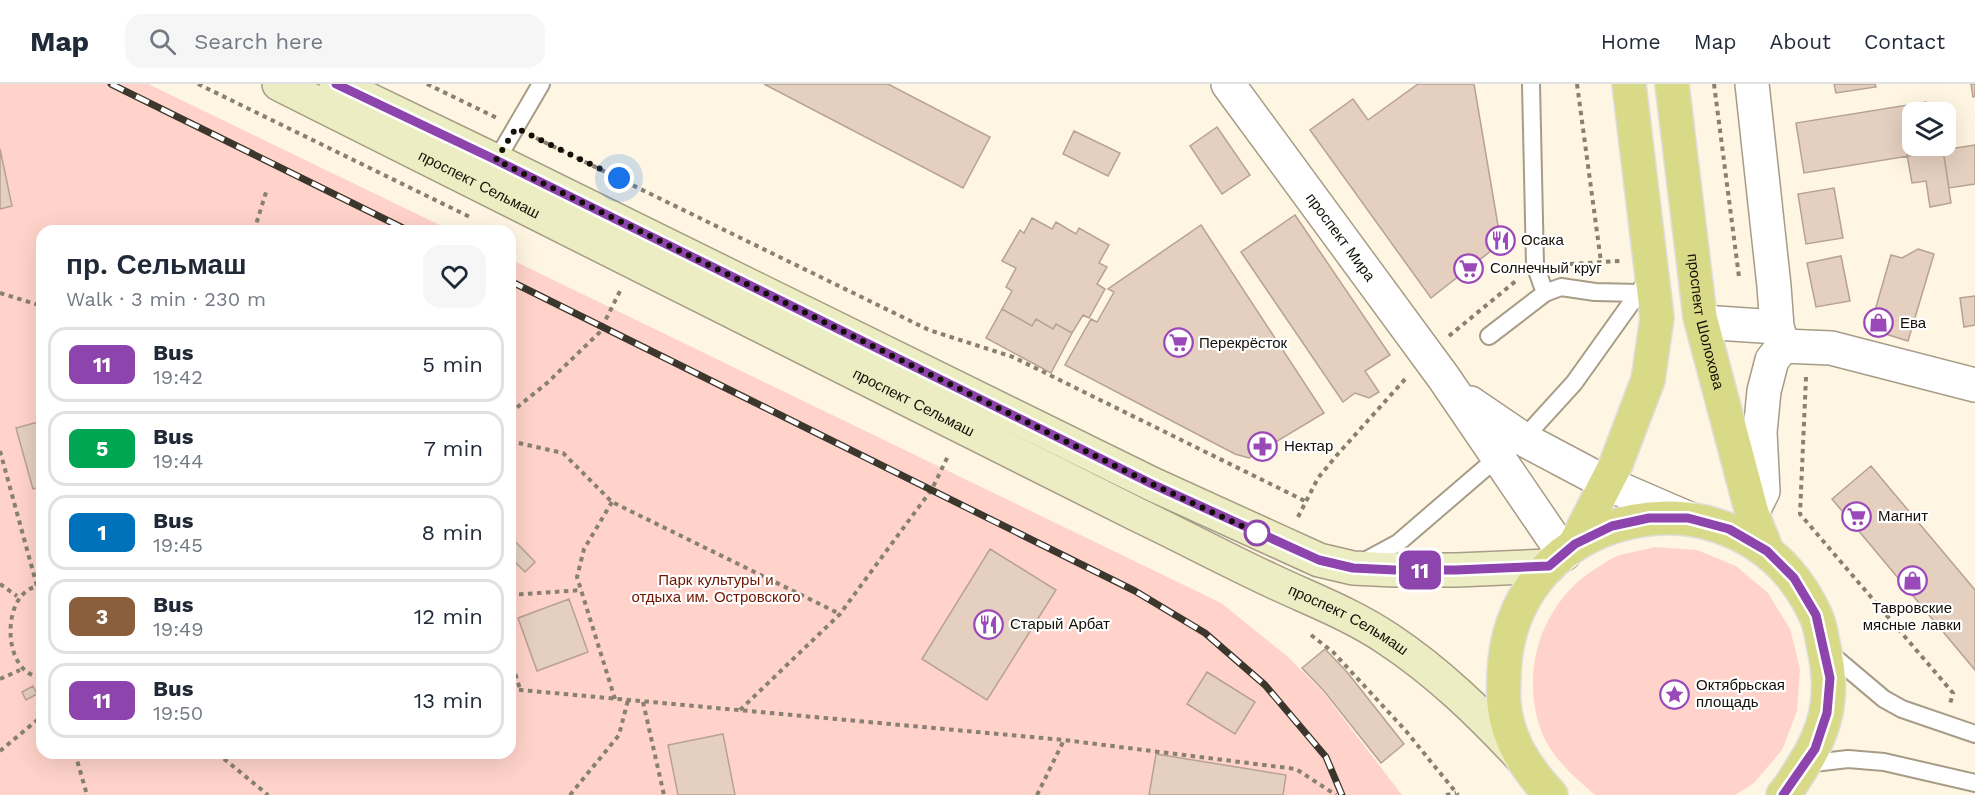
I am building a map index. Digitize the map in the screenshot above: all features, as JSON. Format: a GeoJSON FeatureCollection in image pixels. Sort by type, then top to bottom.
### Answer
{"type":"FeatureCollection","features":[{"type":"Feature","properties":{"kind":"main road","name":"проспект Сельмаш"},"geometry":{"type":"LineString","coordinates":[[279,84],[1168,530],[1350,616],[1388,639],[1427,668],[1479,713],[1522,758]]}},
{"type":"Feature","properties":{"kind":"main road"},"geometry":{"type":"LineString","coordinates":[[1551,795],[1540,784],[1522,758],[1510,733],[1504,704],[1505,654],[1515,617],[1531,588],[1563,555],[1616,464],[1648,380],[1657,318],[1646,283],[1629,84]]}},
{"type":"Feature","properties":{"kind":"main road","name":"проспект Шолохова"},"geometry":{"type":"LineString","coordinates":[[1672,84],[1702,322],[1752,513],[1767,551]]}},
{"type":"Feature","properties":{"kind":"main road","name":"проспект Сельмаш"},"geometry":{"type":"LineString","coordinates":[[339,85],[496,160],[1152,484],[1319,560],[1353,568],[1456,570],[1563,555]]}},
{"type":"Feature","properties":{"kind":"main road"},"geometry":{"type":"LineString","coordinates":[[1563,555],[1612,526],[1649,518],[1688,518],[1729,529],[1767,551],[1794,578],[1816,615],[1830,678],[1827,713],[1815,749],[1784,794]]}},
{"type":"Feature","properties":{"kind":"street","name":"проспект Мира"},"geometry":{"type":"LineString","coordinates":[[1228,84],[1454,392],[1510,448],[1563,555]]}},
{"type":"Feature","properties":{"kind":"street"},"geometry":{"type":"LineString","coordinates":[[1752,84],[1775,298],[1789,340]]}},
{"type":"Feature","properties":{"kind":"street"},"geometry":{"type":"LineString","coordinates":[[1702,322],[1831,348],[1975,385]]}},
{"type":"Feature","properties":{"kind":"street"},"geometry":{"type":"LineString","coordinates":[[1752,513],[1763,491],[1760,432],[1764,391],[1772,360],[1789,340]]}},
{"type":"Feature","properties":{"kind":"street","name":"проспект Мира"},"geometry":{"type":"LineString","coordinates":[[1510,448],[1606,483],[1688,518]]}},
{"type":"Feature","properties":{"kind":"lane"},"geometry":{"type":"LineString","coordinates":[[496,160],[541,84]]}},
{"type":"Feature","properties":{"kind":"lane"},"geometry":{"type":"LineString","coordinates":[[1531,84],[1535,265],[1545,293]]}},
{"type":"Feature","properties":{"kind":"lane"},"geometry":{"type":"LineString","coordinates":[[1489,336],[1545,293],[1561,286],[1595,292],[1646,283]]}},
{"type":"Feature","properties":{"kind":"lane"},"geometry":{"type":"LineString","coordinates":[[1353,568],[1398,543],[1510,448],[1574,383],[1646,283]]}},
{"type":"Feature","properties":{"kind":"lane"},"geometry":{"type":"LineString","coordinates":[[1824,649],[1884,699],[1902,709],[1975,734]]}},
{"type":"Feature","properties":{"kind":"lane"},"geometry":{"type":"LineString","coordinates":[[1805,764],[1848,759],[1884,762],[1975,783]]}},
{"type":"Feature","properties":{"kind":"path"},"geometry":{"type":"LineString","coordinates":[[198,84],[478,221]]}},
{"type":"Feature","properties":{"kind":"path"},"geometry":{"type":"LineString","coordinates":[[427,84],[929,330],[1013,357],[1305,501]]}},
{"type":"Feature","properties":{"kind":"path"},"geometry":{"type":"LineString","coordinates":[[1576,84],[1601,262]]}},
{"type":"Feature","properties":{"kind":"path"},"geometry":{"type":"LineString","coordinates":[[1714,84],[1736,255]]}},
{"type":"Feature","properties":{"kind":"path"},"geometry":{"type":"LineString","coordinates":[[256,225],[267,189]]}},
{"type":"Feature","properties":{"kind":"path"},"geometry":{"type":"LineString","coordinates":[[516,408],[547,383],[599,333],[621,291],[610,286]]}},
{"type":"Feature","properties":{"kind":"path"},"geometry":{"type":"LineString","coordinates":[[0,293],[36,304]]}},
{"type":"Feature","properties":{"kind":"path"},"geometry":{"type":"LineString","coordinates":[[1789,340],[1800,514],[1953,693],[1946,724]]}},
{"type":"Feature","properties":{"kind":"path"},"geometry":{"type":"LineString","coordinates":[[516,442],[563,453],[612,502],[840,614]]}},
{"type":"Feature","properties":{"kind":"path"},"geometry":{"type":"LineString","coordinates":[[740,710],[840,614],[932,489],[949,454],[939,448]]}},
{"type":"Feature","properties":{"kind":"path"},"geometry":{"type":"LineString","coordinates":[[0,451],[36,572]]}},
{"type":"Feature","properties":{"kind":"path"},"geometry":{"type":"LineString","coordinates":[[612,502],[584,549],[577,577],[615,699]]}},
{"type":"Feature","properties":{"kind":"path"},"geometry":{"type":"LineString","coordinates":[[0,584],[17,596]]}},
{"type":"Feature","properties":{"kind":"path"},"geometry":{"type":"LineString","coordinates":[[11,602],[22,592],[36,587]]}},
{"type":"Feature","properties":{"kind":"path"},"geometry":{"type":"LineString","coordinates":[[516,595],[582,590]]}},
{"type":"Feature","properties":{"kind":"path"},"geometry":{"type":"LineString","coordinates":[[1309,633],[1333,652],[1355,675],[1406,731],[1458,794]]}},
{"type":"Feature","properties":{"kind":"path"},"geometry":{"type":"LineString","coordinates":[[13,663],[20,670],[36,677]]}},
{"type":"Feature","properties":{"kind":"path"},"geometry":{"type":"LineString","coordinates":[[0,679],[20,670]]}},
{"type":"Feature","properties":{"kind":"path"},"geometry":{"type":"LineString","coordinates":[[516,676],[520,689]]}},
{"type":"Feature","properties":{"kind":"path"},"geometry":{"type":"LineString","coordinates":[[516,689],[1064,740],[1296,769],[1336,795]]}},
{"type":"Feature","properties":{"kind":"path"},"geometry":{"type":"LineString","coordinates":[[570,795],[619,735],[628,700]]}},
{"type":"Feature","properties":{"kind":"path"},"geometry":{"type":"LineString","coordinates":[[643,702],[664,795]]}},
{"type":"Feature","properties":{"kind":"path"},"geometry":{"type":"LineString","coordinates":[[0,751],[36,721]]}},
{"type":"Feature","properties":{"kind":"path"},"geometry":{"type":"LineString","coordinates":[[1037,795],[1064,740]]}},
{"type":"Feature","properties":{"kind":"path"},"geometry":{"type":"LineString","coordinates":[[77,759],[87,795]]}},
{"type":"Feature","properties":{"kind":"path"},"geometry":{"type":"LineString","coordinates":[[224,759],[268,795]]}},
{"type":"Feature","properties":{"kind":"path"},"geometry":{"type":"LineString","coordinates":[[1446,795],[1458,794]]}},
{"type":"Feature","properties":{"kind":"green space","name":"Парк культуры и отдыха им. Островского"},"geometry":{"type":"Polygon","coordinates":[[[0,84],[148,84],[440,225],[36,225],[36,759],[516,759],[516,262],[1221,603],[1288,657],[1323,692],[1402,795],[0,795],[0,84]]]}},
{"type":"Feature","properties":{"kind":"green space"},"geometry":{"type":"Polygon","coordinates":[[[1655,547],[1697,550],[1736,566],[1768,593],[1790,629],[1800,669],[1797,711],[1782,750],[1754,783],[1735,795],[1595,795],[1558,759],[1542,733],[1535,710],[1534,664],[1548,620],[1576,583],[1595,569],[1620,555],[1655,547]]]}},
{"type":"Feature","properties":{"kind":"building"},"geometry":{"type":"Polygon","coordinates":[[[764,84],[888,84],[990,137],[963,188],[764,84]]]}},
{"type":"Feature","properties":{"kind":"building"},"geometry":{"type":"Polygon","coordinates":[[[1418,84],[1474,84],[1501,243],[1431,298],[1310,130],[1353,99],[1368,120],[1418,84]]]}},
{"type":"Feature","properties":{"kind":"building"},"geometry":{"type":"Polygon","coordinates":[[[1834,84],[1875,84],[1876,87],[1836,93],[1834,84]]]}},
{"type":"Feature","properties":{"kind":"building"},"geometry":{"type":"Polygon","coordinates":[[[1971,84],[1975,84],[1975,96],[1973,97],[1971,84]]]}},
{"type":"Feature","properties":{"kind":"building"},"geometry":{"type":"Polygon","coordinates":[[[1902,106],[1902,156],[1909,156],[1804,173],[1796,123],[1902,106]]]}},
{"type":"Feature","properties":{"kind":"building"},"geometry":{"type":"Polygon","coordinates":[[[1217,127],[1250,175],[1222,194],[1190,146],[1217,127]]]}},
{"type":"Feature","properties":{"kind":"building"},"geometry":{"type":"Polygon","coordinates":[[[1074,131],[1120,153],[1108,176],[1063,154],[1074,131]]]}},
{"type":"Feature","properties":{"kind":"building"},"geometry":{"type":"Polygon","coordinates":[[[1975,145],[1975,184],[1949,188],[1944,156],[1956,156],[1956,148],[1975,145]]]}},
{"type":"Feature","properties":{"kind":"building"},"geometry":{"type":"Polygon","coordinates":[[[0,149],[12,206],[0,209],[0,149]]]}},
{"type":"Feature","properties":{"kind":"building"},"geometry":{"type":"Polygon","coordinates":[[[1907,156],[1944,156],[1951,203],[1930,207],[1926,181],[1912,183],[1907,156]]]}},
{"type":"Feature","properties":{"kind":"building"},"geometry":{"type":"Polygon","coordinates":[[[1834,188],[1843,238],[1806,244],[1798,194],[1834,188]]]}},
{"type":"Feature","properties":{"kind":"building"},"geometry":{"type":"Polygon","coordinates":[[[1295,215],[1390,355],[1365,371],[1379,392],[1369,398],[1355,393],[1343,402],[1241,252],[1295,215]]]}},
{"type":"Feature","properties":{"kind":"building"},"geometry":{"type":"Polygon","coordinates":[[[1032,218],[1052,229],[1056,222],[1076,234],[1079,228],[1109,245],[1099,263],[1107,267],[1097,284],[1105,289],[1089,318],[1083,315],[1072,333],[1056,324],[1053,329],[1036,319],[1032,326],[1002,309],[1012,291],[1006,287],[1016,268],[1002,261],[1020,230],[1024,233],[1032,218]]]}},
{"type":"Feature","properties":{"kind":"building","name":"Перекрёсток"},"geometry":{"type":"Polygon","coordinates":[[[1201,225],[1324,413],[1249,458],[1235,454],[1065,365],[1091,319],[1097,322],[1114,292],[1108,289],[1201,225]]]}},
{"type":"Feature","properties":{"kind":"building"},"geometry":{"type":"Polygon","coordinates":[[[1918,249],[1934,254],[1908,341],[1876,331],[1879,323],[1872,321],[1891,255],[1902,258],[1918,249]]]}},
{"type":"Feature","properties":{"kind":"building"},"geometry":{"type":"Polygon","coordinates":[[[1841,256],[1850,301],[1816,307],[1807,263],[1841,256]]]}},
{"type":"Feature","properties":{"kind":"building"},"geometry":{"type":"Polygon","coordinates":[[[1975,296],[1975,325],[1964,327],[1960,298],[1975,296]]]}},
{"type":"Feature","properties":{"kind":"building"},"geometry":{"type":"Polygon","coordinates":[[[1002,309],[1032,326],[1036,319],[1053,329],[1056,324],[1072,333],[1051,373],[986,338],[1002,309]]]}},
{"type":"Feature","properties":{"kind":"building"},"geometry":{"type":"Polygon","coordinates":[[[36,423],[36,488],[33,489],[16,428],[36,423]]]}},
{"type":"Feature","properties":{"kind":"building"},"geometry":{"type":"Polygon","coordinates":[[[1871,466],[1975,590],[1975,670],[1832,499],[1871,466]]]}},
{"type":"Feature","properties":{"kind":"building"},"geometry":{"type":"Polygon","coordinates":[[[516,542],[535,562],[525,572],[516,563],[516,542]]]}},
{"type":"Feature","properties":{"kind":"building","name":"Старый Арбат"},"geometry":{"type":"Polygon","coordinates":[[[990,549],[1056,590],[987,700],[922,659],[990,549]]]}},
{"type":"Feature","properties":{"kind":"building"},"geometry":{"type":"Polygon","coordinates":[[[569,599],[588,652],[537,671],[518,618],[569,599]]]}},
{"type":"Feature","properties":{"kind":"building"},"geometry":{"type":"Polygon","coordinates":[[[1325,649],[1347,672],[1404,744],[1381,763],[1324,691],[1302,668],[1325,649]]]}},
{"type":"Feature","properties":{"kind":"building"},"geometry":{"type":"Polygon","coordinates":[[[1207,672],[1255,702],[1235,734],[1187,704],[1207,672]]]}},
{"type":"Feature","properties":{"kind":"building"},"geometry":{"type":"Polygon","coordinates":[[[33,686],[36,695],[26,700],[22,692],[33,686]]]}},
{"type":"Feature","properties":{"kind":"building"},"geometry":{"type":"Polygon","coordinates":[[[723,734],[735,795],[678,795],[668,745],[723,734]]]}},
{"type":"Feature","properties":{"kind":"building"},"geometry":{"type":"Polygon","coordinates":[[[1156,754],[1286,775],[1283,795],[1149,795],[1156,754]]]}},
{"type":"Feature","properties":{"kind":"railway"},"geometry":{"type":"LineString","coordinates":[[111,84],[397,225]]}},
{"type":"Feature","properties":{"kind":"railway"},"geometry":{"type":"LineString","coordinates":[[516,284],[1135,591],[1205,633],[1265,685],[1326,757],[1342,795]]}},
{"type":"Feature","properties":{"kind":"bus line","name":"11"},"geometry":{"type":"LineString","coordinates":[[336,84],[496,160],[1152,484],[1319,560],[1353,568],[1395,570],[1549,566],[1575,544],[1612,526],[1649,518],[1688,518],[1729,529],[1767,551],[1794,578],[1816,615],[1830,678],[1827,713],[1815,749],[1783,795]]}},
{"type":"Feature","properties":{"kind":"place","name":"Осака"},"geometry":{"type":"Point","coordinates":[1500,240]}},
{"type":"Feature","properties":{"kind":"place","name":"Солнечный круг"},"geometry":{"type":"Point","coordinates":[1469,268]}},
{"type":"Feature","properties":{"kind":"place","name":"Ева"},"geometry":{"type":"Point","coordinates":[1879,323]}},
{"type":"Feature","properties":{"kind":"place","name":"Перекрёсток"},"geometry":{"type":"Point","coordinates":[1178,343]}},
{"type":"Feature","properties":{"kind":"place","name":"Нектар"},"geometry":{"type":"Point","coordinates":[1263,446]}},
{"type":"Feature","properties":{"kind":"place","name":"Магнит"},"geometry":{"type":"Point","coordinates":[1857,516]}},
{"type":"Feature","properties":{"kind":"place","name":"Тавровские мясные лавки"},"geometry":{"type":"Point","coordinates":[1912,581]}},
{"type":"Feature","properties":{"kind":"place","name":"Старый Арбат"},"geometry":{"type":"Point","coordinates":[989,624]}},
{"type":"Feature","properties":{"kind":"place","name":"Октябрьская площадь"},"geometry":{"type":"Point","coordinates":[1675,694]}},
{"type":"Feature","properties":{"kind":"route"},"geometry":{"type":"LineString","coordinates":[[619,178],[516,128],[496,160],[1152,484],[1257,533]]}}]}
